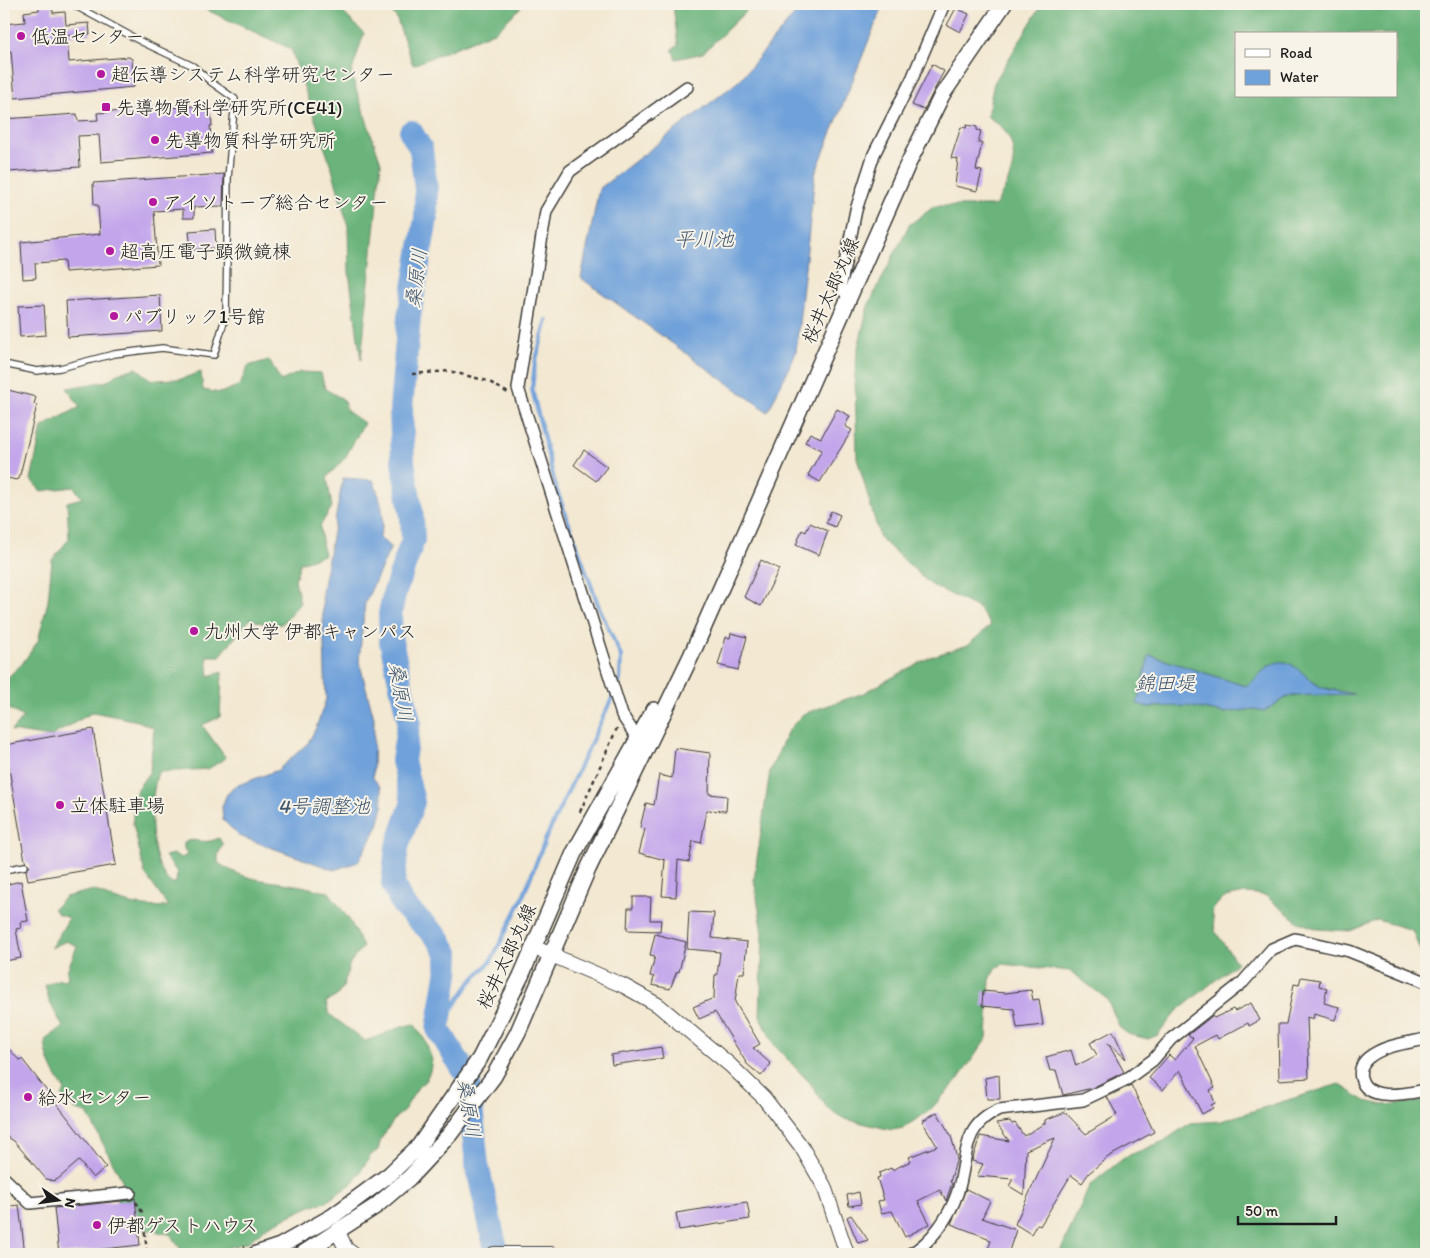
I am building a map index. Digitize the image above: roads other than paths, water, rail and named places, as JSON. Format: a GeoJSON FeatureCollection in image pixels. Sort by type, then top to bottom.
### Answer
{"type":"FeatureCollection","features":[{"type":"Feature","properties":{"kind":"main road","name":"桜井太郎丸線"},"geometry":{"type":"LineString","coordinates":[[256,1254],[280,1246],[333,1216],[390,1174],[419,1146],[480,1058],[533,947],[574,853],[641,745],[691,656],[907,166],[942,95],[1004,4]]}},
{"type":"Feature","properties":{"kind":"main road","name":"桜井太郎丸線"},"geometry":{"type":"LineString","coordinates":[[302,1254],[376,1206],[409,1178],[450,1134],[494,1076],[518,1032],[641,745]]}},
{"type":"Feature","properties":{"kind":"street"},"geometry":{"type":"LineString","coordinates":[[849,296],[840,288],[856,210],[874,154],[912,78],[944,4]]}},
{"type":"Feature","properties":{"kind":"street"},"geometry":{"type":"LineString","coordinates":[[641,745],[622,715],[518,388],[546,211],[570,171],[687,87]]}},
{"type":"Feature","properties":{"kind":"street"},"geometry":{"type":"LineString","coordinates":[[910,1254],[920,1249],[930,1238],[950,1208],[957,1194],[966,1147],[978,1123],[988,1114],[999,1110],[1083,1100],[1136,1074],[1153,1060],[1171,1039],[1244,982],[1272,949],[1296,939],[1331,946],[1350,951],[1426,982]]}},
{"type":"Feature","properties":{"kind":"street"},"geometry":{"type":"LineString","coordinates":[[533,947],[624,986],[658,1005],[730,1065],[764,1098],[801,1146],[824,1186],[847,1254]]}},
{"type":"Feature","properties":{"kind":"street"},"geometry":{"type":"LineString","coordinates":[[1426,1039],[1380,1051],[1368,1058],[1362,1065],[1360,1073],[1363,1084],[1371,1091],[1393,1094],[1426,1090]]}},
{"type":"Feature","properties":{"kind":"street"},"geometry":{"type":"LineString","coordinates":[[4,1178],[30,1202],[130,1192]]}},
{"type":"Feature","properties":{"kind":"street"},"geometry":{"type":"LineString","coordinates":[[338,1232],[346,1249],[353,1254]]}},
{"type":"Feature","properties":{"kind":"street"},"geometry":{"type":"LineString","coordinates":[[494,1254],[551,1254]]}},
{"type":"Feature","properties":{"kind":"lane"},"geometry":{"type":"LineString","coordinates":[[4,364],[37,371],[114,354],[162,348],[214,355],[226,315],[228,178],[235,99],[193,66],[142,42],[72,4]]}},
{"type":"Feature","properties":{"kind":"lane"},"geometry":{"type":"LineString","coordinates":[[4,870],[25,866]]}},
{"type":"Feature","properties":{"kind":"water","name":"平川池"},"geometry":{"type":"Polygon","coordinates":[[[803,4],[872,4],[881,10],[815,174],[796,352],[768,412],[581,278],[599,189],[740,80],[803,4]]]}},
{"type":"Feature","properties":{"kind":"water","name":"4号調整池"},"geometry":{"type":"Polygon","coordinates":[[[343,478],[373,480],[383,516],[379,538],[391,547],[365,603],[359,661],[374,718],[373,778],[381,788],[383,807],[378,826],[358,862],[334,870],[239,836],[223,820],[222,807],[226,796],[233,787],[278,770],[308,743],[316,728],[326,699],[322,591],[343,478]]]}},
{"type":"Feature","properties":{"kind":"water","name":"錦田堤"},"geometry":{"type":"Polygon","coordinates":[[[1149,655],[1245,686],[1270,665],[1281,662],[1287,663],[1321,687],[1355,694],[1289,696],[1264,711],[1254,709],[1224,713],[1187,706],[1148,707],[1137,704],[1149,655]]]}},
{"type":"Feature","properties":{"kind":"waterway","name":"桑原川"},"geometry":{"type":"LineString","coordinates":[[411,132],[421,149],[426,189],[426,218],[409,317],[401,409],[403,462],[412,517],[413,540],[394,594],[390,614],[391,641],[409,721],[403,761],[413,802],[397,847],[393,884],[403,905],[438,938],[448,955],[447,975],[438,1029],[468,1077],[477,1165],[497,1254]]}},
{"type":"Feature","properties":{"kind":"waterway"},"geometry":{"type":"LineString","coordinates":[[547,320],[535,363],[532,389],[556,488],[599,607],[621,656],[620,680],[617,688]]}},
{"type":"Feature","properties":{"kind":"waterway"},"geometry":{"type":"LineString","coordinates":[[438,1029],[470,983],[491,961],[522,899],[545,840],[613,696]]}},
{"type":"Feature","properties":{"kind":"place","name":"低温センター"},"geometry":{"type":"Point","coordinates":[21,36]}},
{"type":"Feature","properties":{"kind":"place","name":"超伝導システム科学研究センター"},"geometry":{"type":"Point","coordinates":[101,74]}},
{"type":"Feature","properties":{"kind":"place","name":"先導物質科学研究所(CE41)"},"geometry":{"type":"Point","coordinates":[106,107]}},
{"type":"Feature","properties":{"kind":"place","name":"先導物質科学研究所"},"geometry":{"type":"Point","coordinates":[155,140]}},
{"type":"Feature","properties":{"kind":"place","name":"アイソトープ総合センター"},"geometry":{"type":"Point","coordinates":[153,202]}},
{"type":"Feature","properties":{"kind":"place","name":"超高圧電子顕微鏡棟"},"geometry":{"type":"Point","coordinates":[110,251]}},
{"type":"Feature","properties":{"kind":"place","name":"パブリック1号館"},"geometry":{"type":"Point","coordinates":[114,316]}},
{"type":"Feature","properties":{"kind":"place","name":"九州大学 伊都キャンパス"},"geometry":{"type":"Point","coordinates":[194,631]}},
{"type":"Feature","properties":{"kind":"place","name":"立体駐車場"},"geometry":{"type":"Point","coordinates":[60,805]}},
{"type":"Feature","properties":{"kind":"place","name":"給水センター"},"geometry":{"type":"Point","coordinates":[28,1097]}},
{"type":"Feature","properties":{"kind":"place","name":"伊都ゲストハウス"},"geometry":{"type":"Point","coordinates":[97,1225]}}]}
